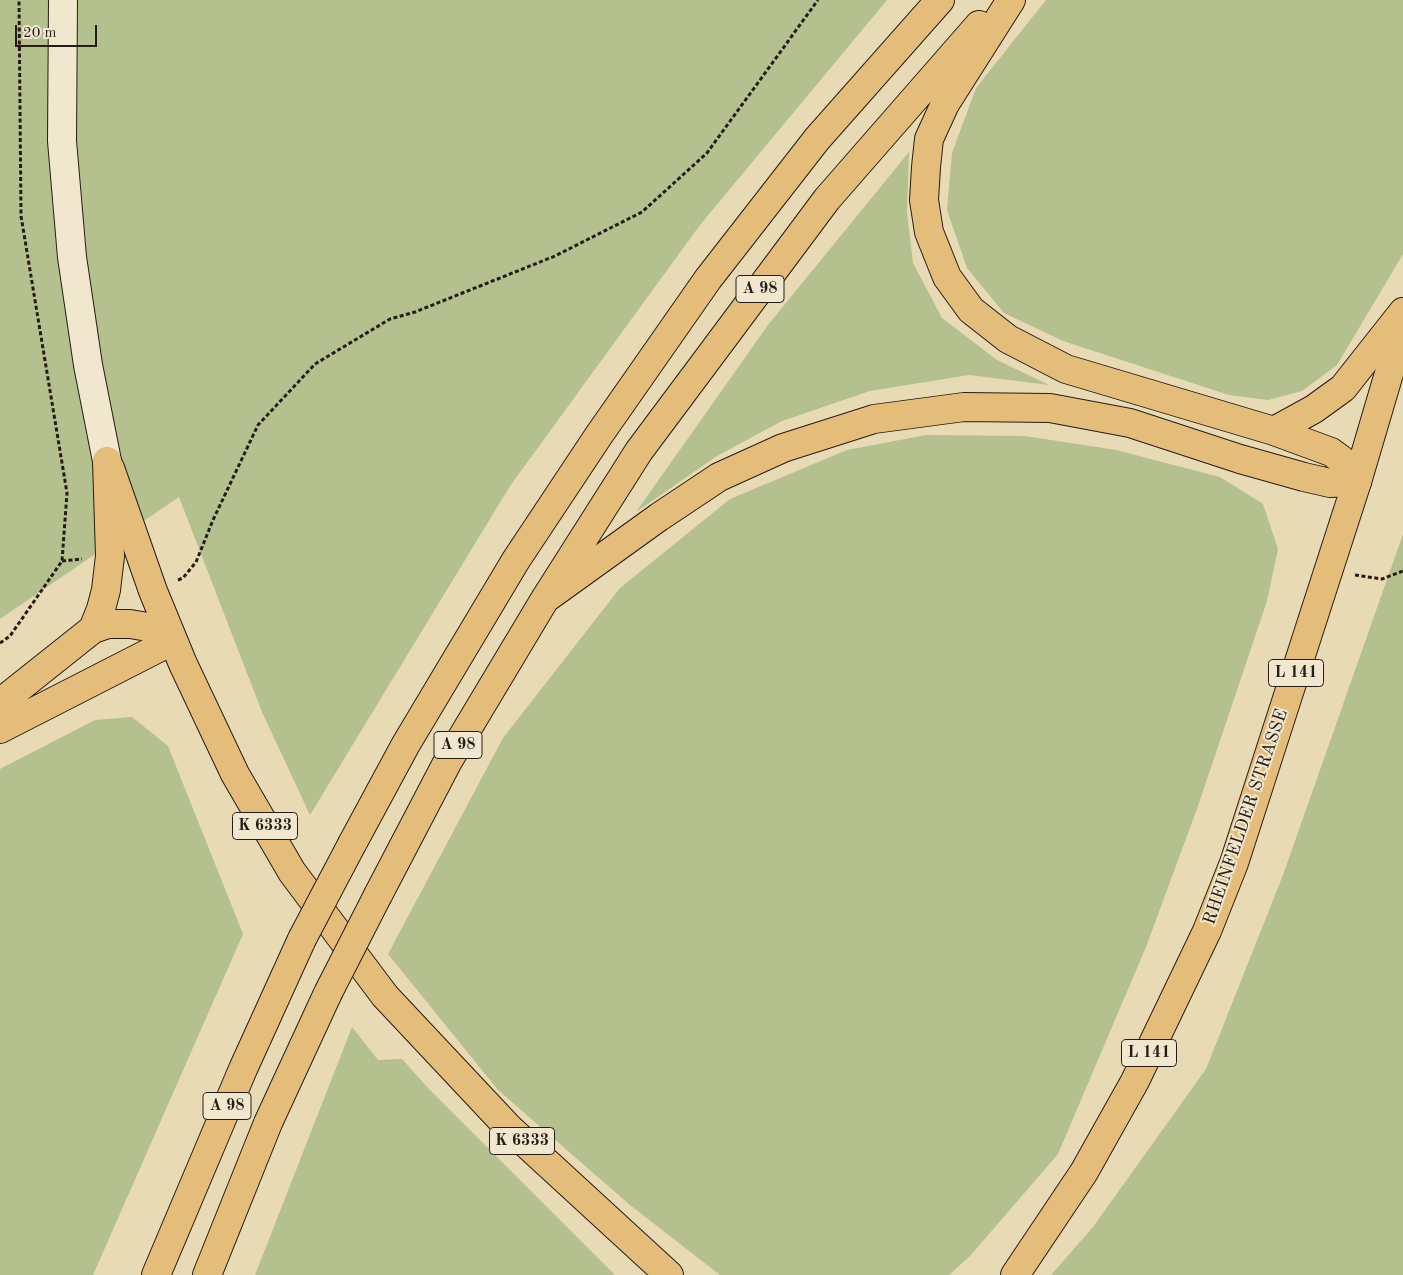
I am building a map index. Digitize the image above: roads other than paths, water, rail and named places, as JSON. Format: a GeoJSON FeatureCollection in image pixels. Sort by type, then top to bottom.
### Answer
{"type":"FeatureCollection","features":[{"type":"Feature","properties":{"kind":"main road","name":"A 98"},"geometry":{"type":"LineString","coordinates":[[156,1275],[243,1069],[302,939],[406,744],[516,560],[599,435],[708,279],[817,139],[940,0]]}},
{"type":"Feature","properties":{"kind":"main road","name":"A 98"},"geometry":{"type":"LineString","coordinates":[[207,1275],[268,1123],[328,994],[448,761],[545,599],[639,451],[827,199],[1001,0]]}},
{"type":"Feature","properties":{"kind":"main road"},"geometry":{"type":"LineString","coordinates":[[545,599],[659,517],[719,477],[783,448],[874,419],[964,407],[1050,408],[1130,423],[1240,459],[1304,477],[1330,483],[1357,482],[1346,463],[1331,452],[1274,431],[1066,369],[1008,339],[971,310],[947,277],[929,232],[924,200],[929,139],[945,104],[1011,0]]}},
{"type":"Feature","properties":{"kind":"main road"},"geometry":{"type":"LineString","coordinates":[[1274,431],[1314,409],[1343,388],[1403,312]]}},
{"type":"Feature","properties":{"kind":"main road","name":"RHEINFELDER STRASSE"},"geometry":{"type":"LineString","coordinates":[[1015,1275],[1084,1172],[1135,1082],[1207,931],[1234,864],[1357,482],[1403,326]]}},
{"type":"Feature","properties":{"kind":"main road","name":"K 6333"},"geometry":{"type":"LineString","coordinates":[[107,461],[172,640],[235,774],[288,865],[385,996],[509,1128],[669,1275]]}},
{"type":"Feature","properties":{"kind":"main road"},"geometry":{"type":"LineString","coordinates":[[93,628],[106,590],[110,556],[107,461]]}},
{"type":"Feature","properties":{"kind":"main road"},"geometry":{"type":"LineString","coordinates":[[0,703],[93,628],[108,624],[130,624],[148,627],[172,640]]}},
{"type":"Feature","properties":{"kind":"main road"},"geometry":{"type":"LineString","coordinates":[[0,729],[172,640]]}},
{"type":"Feature","properties":{"kind":"street","name":"K 6333"},"geometry":{"type":"LineString","coordinates":[[63,0],[62,141],[72,257],[88,365],[107,461]]}}]}
